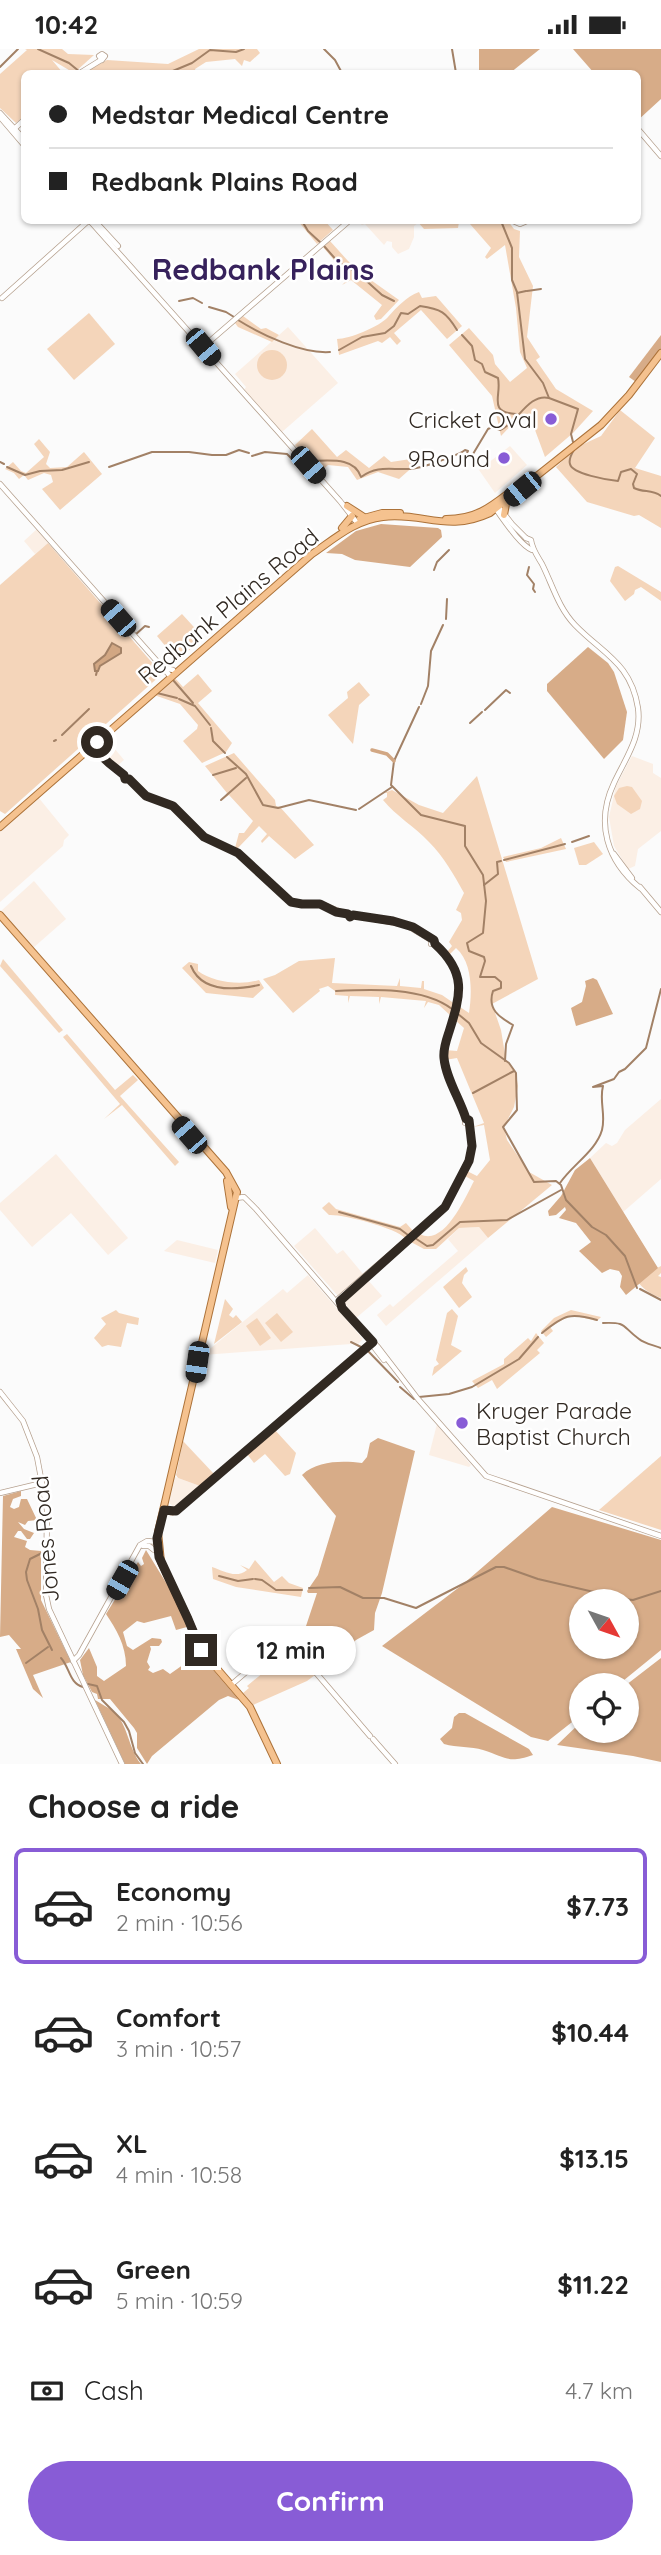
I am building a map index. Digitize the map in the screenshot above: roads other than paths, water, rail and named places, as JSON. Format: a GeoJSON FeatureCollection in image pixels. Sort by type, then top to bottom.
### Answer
{"type":"FeatureCollection","features":[{"type":"Feature","properties":{"kind":"main road","name":"Redbank Plains Road"},"geometry":{"type":"LineString","coordinates":[[0,825],[289,567],[342,528],[357,519],[395,517],[461,523],[506,502],[610,416],[661,353]]}},
{"type":"Feature","properties":{"kind":"main road","name":"Redbank Plains Road"},"geometry":{"type":"LineString","coordinates":[[495,508],[524,482],[545,469]]}},
{"type":"Feature","properties":{"kind":"main road"},"geometry":{"type":"LineString","coordinates":[[504,515],[506,502]]}},
{"type":"Feature","properties":{"kind":"main road"},"geometry":{"type":"LineString","coordinates":[[344,504],[357,519]]}},
{"type":"Feature","properties":{"kind":"main road","name":"Redbank Plains Road"},"geometry":{"type":"LineString","coordinates":[[171,674],[300,563],[357,519]]}},
{"type":"Feature","properties":{"kind":"main road"},"geometry":{"type":"LineString","coordinates":[[0,915],[226,1172],[234,1193],[166,1509],[155,1542],[156,1560],[176,1594]]}},
{"type":"Feature","properties":{"kind":"main road"},"geometry":{"type":"LineString","coordinates":[[0,921],[224,1175],[234,1193]]}},
{"type":"Feature","properties":{"kind":"main road"},"geometry":{"type":"LineString","coordinates":[[21,940],[26,951]]}},
{"type":"Feature","properties":{"kind":"main road"},"geometry":{"type":"LineString","coordinates":[[155,1542],[161,1562],[201,1650],[250,1707],[276,1764]]}},
{"type":"Feature","properties":{"kind":"street"},"geometry":{"type":"LineString","coordinates":[[84,70],[101,54]]}},
{"type":"Feature","properties":{"kind":"street"},"geometry":{"type":"LineString","coordinates":[[0,115],[21,136]]}},
{"type":"Feature","properties":{"kind":"street"},"geometry":{"type":"LineString","coordinates":[[15,131],[21,126]]}},
{"type":"Feature","properties":{"kind":"street"},"geometry":{"type":"LineString","coordinates":[[15,131],[21,140]]}},
{"type":"Feature","properties":{"kind":"street"},"geometry":{"type":"LineString","coordinates":[[641,133],[661,156]]}},
{"type":"Feature","properties":{"kind":"street"},"geometry":{"type":"LineString","coordinates":[[1,298],[87,224]]}},
{"type":"Feature","properties":{"kind":"street"},"geometry":{"type":"LineString","coordinates":[[45,259],[87,224]]}},
{"type":"Feature","properties":{"kind":"street"},"geometry":{"type":"LineString","coordinates":[[94,224],[357,519]]}},
{"type":"Feature","properties":{"kind":"street"},"geometry":{"type":"LineString","coordinates":[[203,347],[346,224]]}},
{"type":"Feature","properties":{"kind":"street"},"geometry":{"type":"LineString","coordinates":[[0,484],[171,674]]}},
{"type":"Feature","properties":{"kind":"street"},"geometry":{"type":"LineString","coordinates":[[495,508],[531,540],[529,546]]}},
{"type":"Feature","properties":{"kind":"street"},"geometry":{"type":"LineString","coordinates":[[495,508],[524,547],[529,546]]}},
{"type":"Feature","properties":{"kind":"street"},"geometry":{"type":"LineString","coordinates":[[522,543],[526,538]]}},
{"type":"Feature","properties":{"kind":"street"},"geometry":{"type":"LineString","coordinates":[[529,546],[539,559],[564,612],[584,634],[621,665],[635,694],[639,711],[637,733],[608,802],[604,819],[609,847],[621,870],[661,912]]}},
{"type":"Feature","properties":{"kind":"street"},"geometry":{"type":"LineString","coordinates":[[90,747],[124,775],[129,774],[129,779],[146,796],[173,806],[204,837],[238,853],[291,902],[320,904],[336,912],[406,925],[433,942],[450,960],[458,980],[458,1002],[444,1047],[444,1060],[472,1140],[469,1161],[445,1207],[338,1301]]}},
{"type":"Feature","properties":{"kind":"street"},"geometry":{"type":"LineString","coordinates":[[234,1193],[243,1194],[338,1301],[418,1399],[486,1476],[661,1536]]}},
{"type":"Feature","properties":{"kind":"street"},"geometry":{"type":"LineString","coordinates":[[166,1509],[200,1491],[371,1342]]}},
{"type":"Feature","properties":{"kind":"street"},"geometry":{"type":"LineString","coordinates":[[330,1379],[371,1342]]}},
{"type":"Feature","properties":{"kind":"street","name":"Jones Road"},"geometry":{"type":"LineString","coordinates":[[0,1392],[25,1425],[34,1446],[47,1510],[46,1599],[122,1764]]}},
{"type":"Feature","properties":{"kind":"street"},"geometry":{"type":"LineString","coordinates":[[0,1493],[42,1483]]}},
{"type":"Feature","properties":{"kind":"street"},"geometry":{"type":"LineString","coordinates":[[73,1661],[79,1655],[140,1545],[144,1542],[155,1542]]}},
{"type":"Feature","properties":{"kind":"street"},"geometry":{"type":"LineString","coordinates":[[132,1562],[143,1546],[155,1542]]}},
{"type":"Feature","properties":{"kind":"street"},"geometry":{"type":"LineString","coordinates":[[143,1546],[149,1546],[154,1551]]}},
{"type":"Feature","properties":{"kind":"street"},"geometry":{"type":"LineString","coordinates":[[231,1685],[281,1642],[288,1640],[395,1764]]}},
{"type":"Feature","properties":{"kind":"waterway"},"geometry":{"type":"LineString","coordinates":[[0,67],[18,49]]}},
{"type":"Feature","properties":{"kind":"waterway"},"geometry":{"type":"LineString","coordinates":[[38,49],[69,63],[78,70]]}},
{"type":"Feature","properties":{"kind":"waterway"},"geometry":{"type":"LineString","coordinates":[[175,70],[192,63],[210,50],[236,52],[244,49]]}},
{"type":"Feature","properties":{"kind":"waterway"},"geometry":{"type":"LineString","coordinates":[[324,49],[340,70]]}},
{"type":"Feature","properties":{"kind":"waterway"},"geometry":{"type":"LineString","coordinates":[[452,49],[456,70]]}},
{"type":"Feature","properties":{"kind":"waterway"},"geometry":{"type":"LineString","coordinates":[[304,224],[321,243]]}},
{"type":"Feature","properties":{"kind":"waterway"},"geometry":{"type":"LineString","coordinates":[[502,224],[512,248],[512,280],[517,292],[525,359],[543,383],[549,398],[578,409],[571,434],[573,442]]}},
{"type":"Feature","properties":{"kind":"waterway"},"geometry":{"type":"LineString","coordinates":[[324,246],[339,263],[356,272]]}},
{"type":"Feature","properties":{"kind":"waterway"},"geometry":{"type":"LineString","coordinates":[[361,276],[382,295],[394,301]]}},
{"type":"Feature","properties":{"kind":"waterway"},"geometry":{"type":"LineString","coordinates":[[527,291],[541,289]]}},
{"type":"Feature","properties":{"kind":"waterway"},"geometry":{"type":"LineString","coordinates":[[517,293],[526,291]]}},
{"type":"Feature","properties":{"kind":"waterway"},"geometry":{"type":"LineString","coordinates":[[179,301],[193,298],[202,303]]}},
{"type":"Feature","properties":{"kind":"waterway"},"geometry":{"type":"LineString","coordinates":[[339,350],[362,337],[385,333],[394,326],[401,313],[408,314],[420,306],[442,312],[457,330]]}},
{"type":"Feature","properties":{"kind":"waterway"},"geometry":{"type":"LineString","coordinates":[[209,307],[234,317]]}},
{"type":"Feature","properties":{"kind":"waterway"},"geometry":{"type":"LineString","coordinates":[[238,320],[295,347],[330,352]]}},
{"type":"Feature","properties":{"kind":"waterway"},"geometry":{"type":"LineString","coordinates":[[462,335],[472,346],[475,360],[482,364],[485,372],[498,378],[499,406],[507,413],[516,414]]}},
{"type":"Feature","properties":{"kind":"waterway"},"geometry":{"type":"LineString","coordinates":[[309,461],[340,461],[353,466],[361,477],[379,469],[421,467],[465,450],[469,456],[473,454],[488,429],[492,427],[500,430],[506,427],[529,404],[535,400],[549,398]]}},
{"type":"Feature","properties":{"kind":"waterway"},"geometry":{"type":"LineString","coordinates":[[575,448],[570,464],[577,471],[618,481],[621,472],[631,469],[637,474],[634,488],[661,496]]}},
{"type":"Feature","properties":{"kind":"waterway"},"geometry":{"type":"LineString","coordinates":[[109,467],[152,452],[226,455],[239,450],[249,453]]}},
{"type":"Feature","properties":{"kind":"waterway"},"geometry":{"type":"LineString","coordinates":[[252,456],[265,452],[287,454],[298,465],[303,464]]}},
{"type":"Feature","properties":{"kind":"waterway"},"geometry":{"type":"LineString","coordinates":[[0,462],[4,464]]}},
{"type":"Feature","properties":{"kind":"waterway"},"geometry":{"type":"LineString","coordinates":[[7,467],[25,475],[62,470],[89,462]]}},
{"type":"Feature","properties":{"kind":"waterway"},"geometry":{"type":"LineString","coordinates":[[434,570],[437,562],[449,550]]}},
{"type":"Feature","properties":{"kind":"waterway"},"geometry":{"type":"LineString","coordinates":[[529,567],[527,575],[534,584],[535,592]]}},
{"type":"Feature","properties":{"kind":"waterway"},"geometry":{"type":"LineString","coordinates":[[446,619],[447,599]]}},
{"type":"Feature","properties":{"kind":"waterway"},"geometry":{"type":"LineString","coordinates":[[421,704],[428,686],[431,651],[443,625]]}},
{"type":"Feature","properties":{"kind":"waterway"},"geometry":{"type":"LineString","coordinates":[[135,635],[145,626],[149,627]]}},
{"type":"Feature","properties":{"kind":"waterway"},"geometry":{"type":"LineString","coordinates":[[96,675],[97,671]]}},
{"type":"Feature","properties":{"kind":"waterway"},"geometry":{"type":"LineString","coordinates":[[173,680],[193,703]]}},
{"type":"Feature","properties":{"kind":"waterway"},"geometry":{"type":"LineString","coordinates":[[485,710],[506,690],[510,693]]}},
{"type":"Feature","properties":{"kind":"waterway"},"geometry":{"type":"LineString","coordinates":[[157,693],[177,698]]}},
{"type":"Feature","properties":{"kind":"waterway"},"geometry":{"type":"LineString","coordinates":[[179,699],[195,706],[210,725]]}},
{"type":"Feature","properties":{"kind":"waterway"},"geometry":{"type":"LineString","coordinates":[[419,707],[394,761],[391,785],[421,815],[465,826],[465,846],[483,875],[486,901],[483,933],[467,943],[469,951],[484,957],[480,977],[495,977],[501,982],[501,988],[493,991],[492,1003],[499,1015],[513,1025],[506,1044],[505,1061]]}},
{"type":"Feature","properties":{"kind":"waterway"},"geometry":{"type":"LineString","coordinates":[[62,735],[89,709]]}},
{"type":"Feature","properties":{"kind":"waterway"},"geometry":{"type":"LineString","coordinates":[[470,723],[482,712]]}},
{"type":"Feature","properties":{"kind":"waterway"},"geometry":{"type":"LineString","coordinates":[[211,728],[213,741],[225,753]]}},
{"type":"Feature","properties":{"kind":"waterway"},"geometry":{"type":"LineString","coordinates":[[372,750],[387,754],[394,761]]}},
{"type":"Feature","properties":{"kind":"waterway"},"geometry":{"type":"LineString","coordinates":[[227,757],[246,774],[263,805],[278,808],[309,800],[356,810]]}},
{"type":"Feature","properties":{"kind":"waterway"},"geometry":{"type":"LineString","coordinates":[[213,775],[236,768]]}},
{"type":"Feature","properties":{"kind":"waterway"},"geometry":{"type":"LineString","coordinates":[[221,800],[246,778]]}},
{"type":"Feature","properties":{"kind":"waterway"},"geometry":{"type":"LineString","coordinates":[[359,809],[392,787]]}},
{"type":"Feature","properties":{"kind":"waterway"},"geometry":{"type":"LineString","coordinates":[[572,842],[589,836]]}},
{"type":"Feature","properties":{"kind":"waterway"},"geometry":{"type":"LineString","coordinates":[[504,860],[565,844]]}},
{"type":"Feature","properties":{"kind":"waterway"},"geometry":{"type":"LineString","coordinates":[[484,885],[498,874],[497,862],[501,861]]}},
{"type":"Feature","properties":{"kind":"waterway"},"geometry":{"type":"LineString","coordinates":[[191,966],[196,975],[211,985],[230,988],[259,985]]}},
{"type":"Feature","properties":{"kind":"waterway"},"geometry":{"type":"LineString","coordinates":[[560,1183],[595,1145],[602,1130],[603,1086],[593,1087],[614,1079],[646,1048],[661,989]]}},
{"type":"Feature","properties":{"kind":"waterway"},"geometry":{"type":"LineString","coordinates":[[336,991],[381,990],[412,993],[452,1009]]}},
{"type":"Feature","properties":{"kind":"waterway"},"geometry":{"type":"LineString","coordinates":[[458,1014],[469,1023],[481,1043],[509,1063],[516,1073],[517,1110],[503,1127],[534,1182],[556,1181],[561,1185],[566,1200],[592,1227],[606,1235],[625,1256],[637,1288]]}},
{"type":"Feature","properties":{"kind":"waterway"},"geometry":{"type":"LineString","coordinates":[[473,1093],[514,1071]]}},
{"type":"Feature","properties":{"kind":"waterway"},"geometry":{"type":"LineString","coordinates":[[415,1238],[427,1246],[433,1245],[460,1222],[507,1220],[561,1190]]}},
{"type":"Feature","properties":{"kind":"waterway"},"geometry":{"type":"LineString","coordinates":[[339,1212],[400,1229],[408,1235]]}},
{"type":"Feature","properties":{"kind":"waterway"},"geometry":{"type":"LineString","coordinates":[[640,1289],[661,1300]]}},
{"type":"Feature","properties":{"kind":"waterway"},"geometry":{"type":"LineString","coordinates":[[542,1333],[568,1317],[580,1316],[597,1320]]}},
{"type":"Feature","properties":{"kind":"waterway"},"geometry":{"type":"LineString","coordinates":[[603,1323],[621,1324],[641,1341],[661,1348]]}},
{"type":"Feature","properties":{"kind":"waterway"},"geometry":{"type":"LineString","coordinates":[[419,1397],[449,1394],[472,1387],[519,1359],[538,1337]]}},
{"type":"Feature","properties":{"kind":"waterway"},"geometry":{"type":"LineString","coordinates":[[351,1342],[361,1347]]}},
{"type":"Feature","properties":{"kind":"waterway"},"geometry":{"type":"LineString","coordinates":[[368,1351],[398,1382]]}},
{"type":"Feature","properties":{"kind":"waterway"},"geometry":{"type":"LineString","coordinates":[[400,1387],[414,1399]]}},
{"type":"Feature","properties":{"kind":"waterway"},"geometry":{"type":"LineString","coordinates":[[42,1553],[30,1559],[26,1572],[42,1630],[52,1650]]}},
{"type":"Feature","properties":{"kind":"waterway"},"geometry":{"type":"LineString","coordinates":[[309,1588],[340,1587],[363,1598],[384,1598],[416,1608],[496,1567],[504,1567],[538,1579],[624,1599],[633,1600],[661,1591]]}},
{"type":"Feature","properties":{"kind":"waterway"},"geometry":{"type":"LineString","coordinates":[[219,1576],[238,1581],[253,1579]]}},
{"type":"Feature","properties":{"kind":"waterway"},"geometry":{"type":"LineString","coordinates":[[255,1579],[262,1580],[276,1590],[302,1590]]}},
{"type":"Feature","properties":{"kind":"waterway"},"geometry":{"type":"LineString","coordinates":[[26,1663],[48,1647]]}},
{"type":"Feature","properties":{"kind":"waterway"},"geometry":{"type":"LineString","coordinates":[[61,1658],[72,1679],[83,1687]]}},
{"type":"Feature","properties":{"kind":"waterway"},"geometry":{"type":"LineString","coordinates":[[88,1684],[97,1686],[102,1700],[124,1722],[135,1753],[143,1764]]}},
{"type":"Feature","properties":{"kind":"place","name":"Cricket Oval"},"geometry":{"type":"Point","coordinates":[551,419]}},
{"type":"Feature","properties":{"kind":"place","name":"9Round"},"geometry":{"type":"Point","coordinates":[504,458]}},
{"type":"Feature","properties":{"kind":"place","name":"Kruger Parade Baptist Church"},"geometry":{"type":"Point","coordinates":[462,1423]}},
{"type":"Feature","properties":{"kind":"district","name":"Redbank Plains"},"geometry":{"type":"Point","coordinates":[263,269]}}]}
